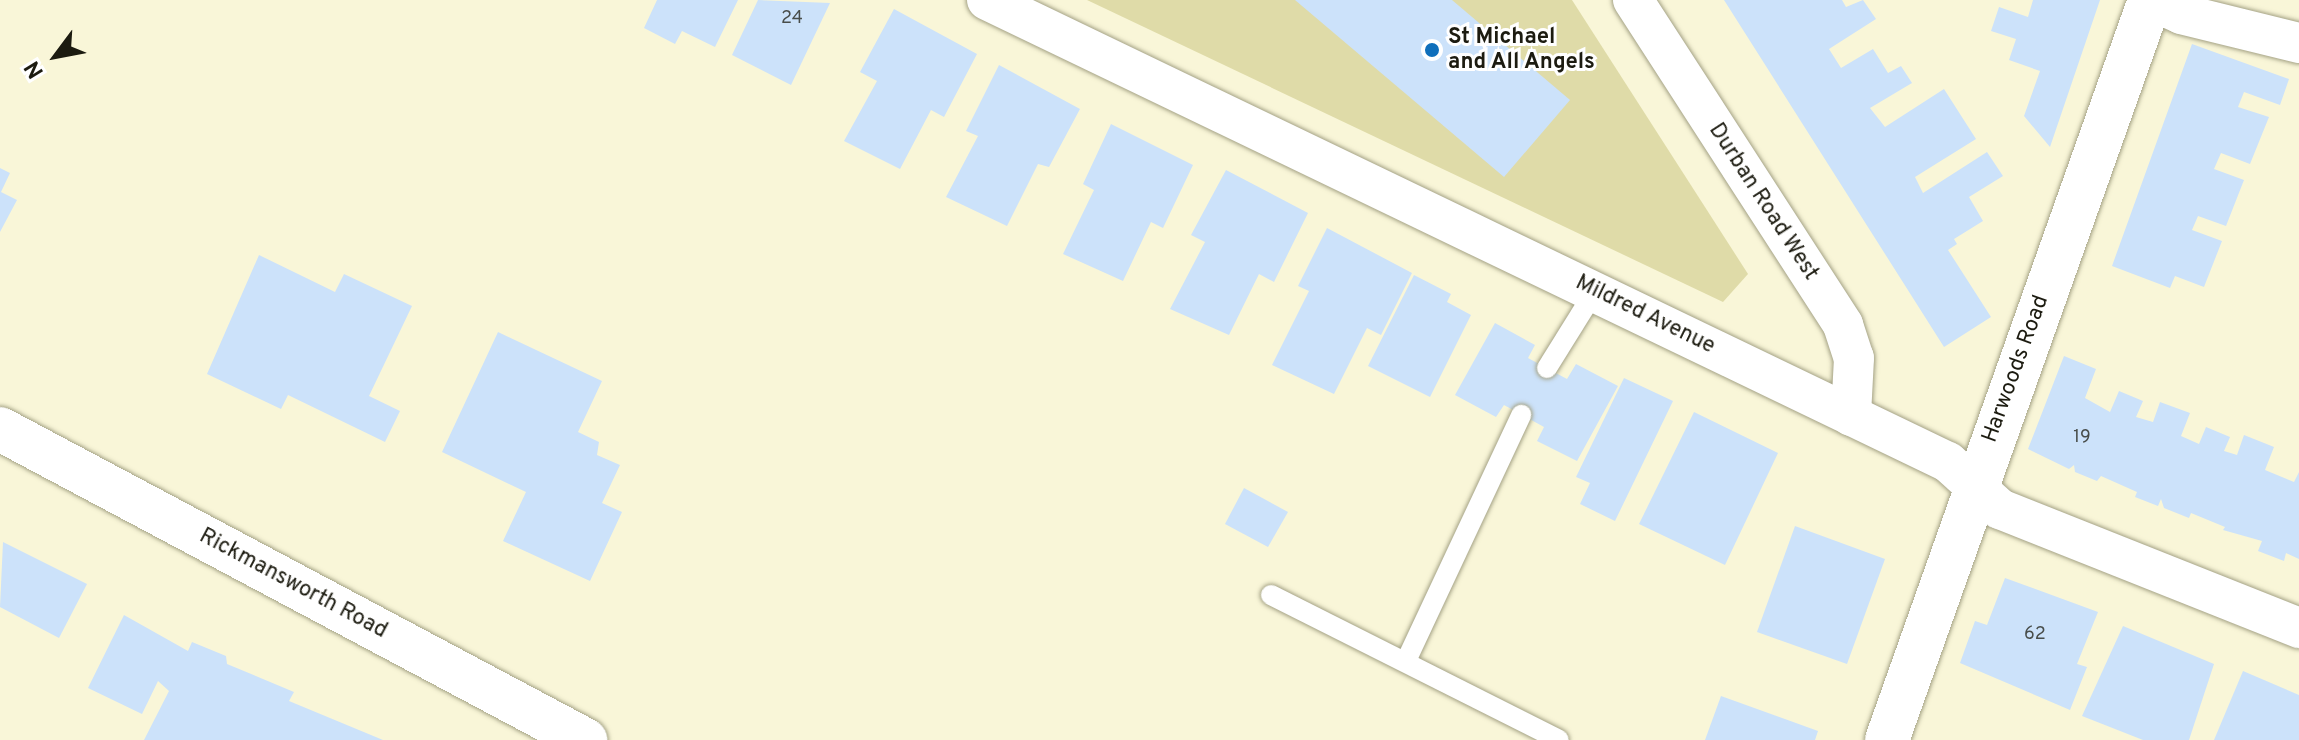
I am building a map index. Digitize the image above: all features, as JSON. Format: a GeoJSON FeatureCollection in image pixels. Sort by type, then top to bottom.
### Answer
{"type":"FeatureCollection","features":[{"type":"Feature","properties":{"kind":"street","name":"Mildred Avenue"},"geometry":{"type":"LineString","coordinates":[[987,0],[1948,462],[2000,509],[2299,628]]}},
{"type":"Feature","properties":{"kind":"street","name":"Durban Road West"},"geometry":{"type":"LineString","coordinates":[[1633,0],[1843,325],[1854,358],[1851,416]]}},
{"type":"Feature","properties":{"kind":"street"},"geometry":{"type":"LineString","coordinates":[[2150,0],[2181,14],[2261,31],[2299,43]]}},
{"type":"Feature","properties":{"kind":"street","name":"Harwoods Road"},"geometry":{"type":"LineString","coordinates":[[1887,740],[1974,485],[2150,0]]}},
{"type":"Feature","properties":{"kind":"street","name":"Rickmansworth Road"},"geometry":{"type":"LineString","coordinates":[[0,429],[585,740]]}},
{"type":"Feature","properties":{"kind":"lane"},"geometry":{"type":"LineString","coordinates":[[1547,368],[1595,291]]}},
{"type":"Feature","properties":{"kind":"lane"},"geometry":{"type":"LineString","coordinates":[[1406,661],[1521,415]]}},
{"type":"Feature","properties":{"kind":"lane"},"geometry":{"type":"LineString","coordinates":[[1271,595],[1559,740]]}},
{"type":"Feature","properties":{"kind":"shaded area"},"geometry":{"type":"Polygon","coordinates":[[[1087,0],[1572,0],[1748,274],[1723,302],[1087,0]]]}},
{"type":"Feature","properties":{"kind":"building"},"geometry":{"type":"Polygon","coordinates":[[[657,0],[738,0],[715,47],[682,31],[675,44],[644,28],[657,0]]]}},
{"type":"Feature","properties":{"kind":"building"},"geometry":{"type":"Polygon","coordinates":[[[758,0],[830,3],[791,85],[732,55],[758,0]]]}},
{"type":"Feature","properties":{"kind":"building","name":"St Michael and All Angels"},"geometry":{"type":"Polygon","coordinates":[[[1295,0],[1452,0],[1570,100],[1504,177],[1295,0]]]}},
{"type":"Feature","properties":{"kind":"building"},"geometry":{"type":"Polygon","coordinates":[[[1724,0],[1842,0],[1846,7],[1863,0],[1876,19],[1829,49],[1841,68],[1873,49],[1888,73],[1901,66],[1912,83],[1870,108],[1885,127],[1944,89],[1976,139],[1915,177],[1923,193],[1987,152],[2003,176],[1969,197],[1983,221],[1954,239],[1957,244],[1948,250],[1991,317],[1944,347],[1724,0]]]}},
{"type":"Feature","properties":{"kind":"building"},"geometry":{"type":"Polygon","coordinates":[[[2033,0],[2100,0],[2050,147],[2024,116],[2040,71],[2009,60],[2016,39],[1991,31],[1999,7],[2028,17],[2033,0]]]}},
{"type":"Feature","properties":{"kind":"building"},"geometry":{"type":"Polygon","coordinates":[[[894,9],[977,54],[944,117],[931,110],[900,169],[844,141],[877,81],[860,72],[894,9]]]}},
{"type":"Feature","properties":{"kind":"building"},"geometry":{"type":"Polygon","coordinates":[[[2192,44],[2289,79],[2280,105],[2244,92],[2238,107],[2269,117],[2250,164],[2221,153],[2214,169],[2244,180],[2226,226],[2198,216],[2192,230],[2222,241],[2204,287],[2175,276],[2170,288],[2112,266],[2192,44]]]}},
{"type":"Feature","properties":{"kind":"building"},"geometry":{"type":"Polygon","coordinates":[[[999,65],[1080,109],[1049,167],[1038,164],[1007,226],[946,197],[978,136],[966,131],[999,65]]]}},
{"type":"Feature","properties":{"kind":"building"},"geometry":{"type":"Polygon","coordinates":[[[1111,124],[1193,165],[1163,228],[1151,222],[1123,281],[1063,254],[1094,190],[1083,184],[1111,124]]]}},
{"type":"Feature","properties":{"kind":"building"},"geometry":{"type":"Polygon","coordinates":[[[0,168],[10,173],[1,192],[17,200],[0,232],[0,168]]]}},
{"type":"Feature","properties":{"kind":"building"},"geometry":{"type":"Polygon","coordinates":[[[1226,170],[1308,213],[1274,282],[1259,274],[1229,335],[1170,309],[1205,242],[1191,235],[1226,170]]]}},
{"type":"Feature","properties":{"kind":"building"},"geometry":{"type":"Polygon","coordinates":[[[1327,228],[1412,273],[1381,335],[1367,328],[1334,394],[1272,365],[1309,291],[1298,286],[1327,228]]]}},
{"type":"Feature","properties":{"kind":"building"},"geometry":{"type":"Polygon","coordinates":[[[259,255],[335,292],[344,274],[412,306],[369,396],[400,411],[385,442],[288,395],[281,409],[207,374],[259,255]]]}},
{"type":"Feature","properties":{"kind":"building"},"geometry":{"type":"Polygon","coordinates":[[[1414,275],[1451,294],[1447,302],[1471,315],[1430,397],[1368,366],[1414,275]]]}},
{"type":"Feature","properties":{"kind":"building"},"geometry":{"type":"Polygon","coordinates":[[[1495,323],[1535,345],[1528,358],[1567,379],[1576,364],[1618,386],[1577,461],[1537,441],[1544,427],[1504,405],[1496,417],[1455,395],[1495,323]]]}},
{"type":"Feature","properties":{"kind":"building"},"geometry":{"type":"Polygon","coordinates":[[[498,332],[602,381],[578,432],[599,442],[597,455],[620,465],[602,503],[622,512],[590,581],[503,541],[526,492],[442,452],[498,332]]]}},
{"type":"Feature","properties":{"kind":"building"},"geometry":{"type":"Polygon","coordinates":[[[2064,356],[2096,369],[2085,398],[2110,412],[2119,391],[2143,401],[2136,417],[2153,422],[2160,402],[2190,413],[2181,436],[2199,444],[2206,427],[2230,437],[2224,451],[2237,455],[2244,435],[2274,447],[2265,470],[2294,482],[2299,472],[2299,559],[2286,553],[2284,561],[2258,551],[2262,541],[2223,530],[2225,527],[2191,513],[2189,518],[2164,508],[2161,499],[2158,506],[2135,497],[2137,492],[2101,476],[2097,481],[2075,472],[2074,465],[2069,469],[2028,449],[2064,356]]]}},
{"type":"Feature","properties":{"kind":"building"},"geometry":{"type":"Polygon","coordinates":[[[1624,378],[1673,401],[1615,521],[1580,504],[1590,483],[1576,477],[1624,378]]]}},
{"type":"Feature","properties":{"kind":"building"},"geometry":{"type":"Polygon","coordinates":[[[1694,412],[1778,453],[1725,565],[1639,524],[1694,412]]]}},
{"type":"Feature","properties":{"kind":"building"},"geometry":{"type":"Polygon","coordinates":[[[1244,488],[1288,512],[1268,547],[1225,524],[1244,488]]]}},
{"type":"Feature","properties":{"kind":"building"},"geometry":{"type":"Polygon","coordinates":[[[1795,526],[1885,559],[1847,664],[1757,632],[1795,526]]]}},
{"type":"Feature","properties":{"kind":"building"},"geometry":{"type":"Polygon","coordinates":[[[3,542],[87,584],[59,638],[0,607],[3,542]]]}},
{"type":"Feature","properties":{"kind":"building"},"geometry":{"type":"Polygon","coordinates":[[[2005,578],[2098,612],[2077,664],[2087,667],[2070,710],[1960,663],[1975,621],[1987,625],[2005,578]]]}},
{"type":"Feature","properties":{"kind":"building"},"geometry":{"type":"Polygon","coordinates":[[[124,615],[188,651],[192,642],[226,656],[227,664],[294,692],[289,701],[383,740],[144,740],[169,691],[158,681],[142,714],[88,688],[124,615]]]}},
{"type":"Feature","properties":{"kind":"building"},"geometry":{"type":"Polygon","coordinates":[[[2123,626],[2214,664],[2189,740],[2143,740],[2082,716],[2123,626]]]}},
{"type":"Feature","properties":{"kind":"building"},"geometry":{"type":"Polygon","coordinates":[[[2243,671],[2299,695],[2299,740],[2214,740],[2243,671]]]}},
{"type":"Feature","properties":{"kind":"building"},"geometry":{"type":"Polygon","coordinates":[[[1721,696],[1818,731],[1815,740],[1705,740],[1721,696]]]}},
{"type":"Feature","properties":{"kind":"place","name":"St Michael and All Angels"},"geometry":{"type":"Point","coordinates":[1432,50]}}]}
